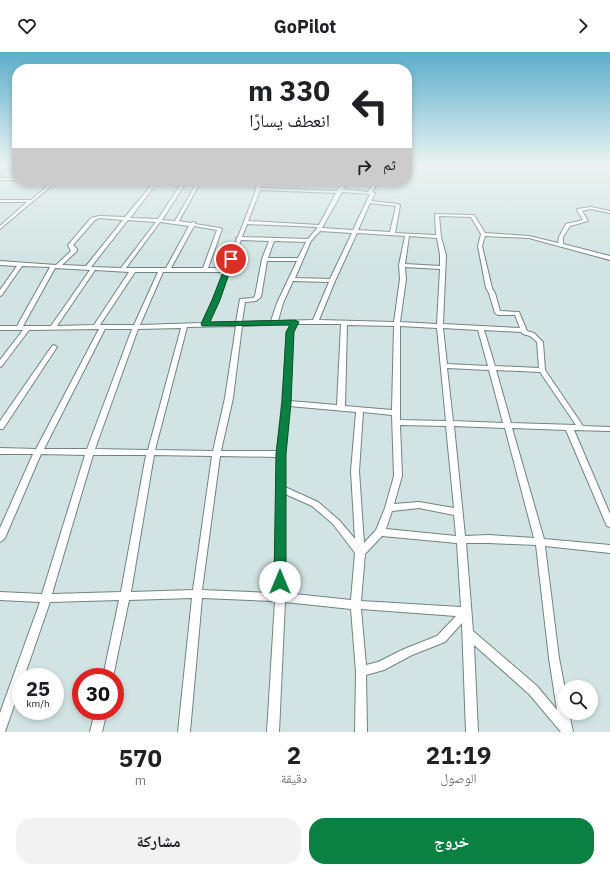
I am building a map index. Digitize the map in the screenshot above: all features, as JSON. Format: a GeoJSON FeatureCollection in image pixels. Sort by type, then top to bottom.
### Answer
{"type":"FeatureCollection","features":[{"type":"Feature","properties":{"kind":"street"},"geometry":{"type":"LineString","coordinates":[[0,228],[37,196]]}},
{"type":"Feature","properties":{"kind":"street"},"geometry":{"type":"LineString","coordinates":[[86,268],[145,196]]}},
{"type":"Feature","properties":{"kind":"street"},"geometry":{"type":"LineString","coordinates":[[122,270],[175,196]]}},
{"type":"Feature","properties":{"kind":"street"},"geometry":{"type":"LineString","coordinates":[[176,222],[191,196]]}},
{"type":"Feature","properties":{"kind":"street"},"geometry":{"type":"LineString","coordinates":[[205,324],[255,196]]}},
{"type":"Feature","properties":{"kind":"street"},"geometry":{"type":"LineString","coordinates":[[274,323],[280,303],[292,279],[299,260],[336,196]]}},
{"type":"Feature","properties":{"kind":"street"},"geometry":{"type":"LineString","coordinates":[[315,322],[332,281],[371,196]]}},
{"type":"Feature","properties":{"kind":"street"},"geometry":{"type":"LineString","coordinates":[[0,201],[31,201]]}},
{"type":"Feature","properties":{"kind":"street"},"geometry":{"type":"LineString","coordinates":[[368,202],[398,205],[392,234]]}},
{"type":"Feature","properties":{"kind":"street"},"geometry":{"type":"LineString","coordinates":[[560,245],[562,236],[568,225],[586,221],[579,210],[591,208],[610,212]]}},
{"type":"Feature","properties":{"kind":"street"},"geometry":{"type":"LineString","coordinates":[[472,732],[468,633],[461,540],[440,326],[442,255],[437,215],[472,216],[482,234],[480,246],[489,288],[498,313],[517,313],[525,333],[532,334],[540,342],[542,370],[581,428]]}},
{"type":"Feature","properties":{"kind":"street"},"geometry":{"type":"LineString","coordinates":[[19,328],[55,267],[74,251],[70,245],[93,219],[98,217],[193,223],[220,229],[205,269]]}},
{"type":"Feature","properties":{"kind":"street"},"geometry":{"type":"LineString","coordinates":[[245,222],[406,236],[439,237]]}},
{"type":"Feature","properties":{"kind":"street"},"geometry":{"type":"LineString","coordinates":[[0,729],[46,598],[90,452],[136,327],[165,270],[193,223]]}},
{"type":"Feature","properties":{"kind":"street"},"geometry":{"type":"LineString","coordinates":[[482,234],[529,237],[610,258]]}},
{"type":"Feature","properties":{"kind":"street"},"geometry":{"type":"LineString","coordinates":[[360,553],[380,532],[389,508],[398,476],[396,422],[397,324],[403,279],[402,266],[406,236]]}},
{"type":"Feature","properties":{"kind":"street"},"geometry":{"type":"LineString","coordinates":[[238,238],[309,241]]}},
{"type":"Feature","properties":{"kind":"street"},"geometry":{"type":"LineString","coordinates":[[184,732],[197,594],[216,454],[228,398],[242,300],[254,300],[258,297],[265,259],[272,240]]}},
{"type":"Feature","properties":{"kind":"street"},"geometry":{"type":"LineString","coordinates":[[265,259],[299,260]]}},
{"type":"Feature","properties":{"kind":"street"},"geometry":{"type":"LineString","coordinates":[[0,263],[122,270],[227,270]]}},
{"type":"Feature","properties":{"kind":"street"},"geometry":{"type":"LineString","coordinates":[[0,294],[20,265]]}},
{"type":"Feature","properties":{"kind":"street"},"geometry":{"type":"LineString","coordinates":[[402,266],[441,268]]}},
{"type":"Feature","properties":{"kind":"street"},"geometry":{"type":"LineString","coordinates":[[54,326],[94,268]]}},
{"type":"Feature","properties":{"kind":"street"},"geometry":{"type":"LineString","coordinates":[[0,538],[38,452],[114,296],[133,270]]}},
{"type":"Feature","properties":{"kind":"street"},"geometry":{"type":"LineString","coordinates":[[292,279],[332,281]]}},
{"type":"Feature","properties":{"kind":"street"},"geometry":{"type":"LineString","coordinates":[[272,732],[280,597],[281,454],[286,403],[290,332],[295,322]]}},
{"type":"Feature","properties":{"kind":"street"},"geometry":{"type":"LineString","coordinates":[[0,328],[54,326],[136,327],[315,322],[524,330]]}},
{"type":"Feature","properties":{"kind":"street"},"geometry":{"type":"LineString","coordinates":[[341,408],[344,323]]}},
{"type":"Feature","properties":{"kind":"street"},"geometry":{"type":"LineString","coordinates":[[110,668],[125,596],[151,452],[185,325]]}},
{"type":"Feature","properties":{"kind":"street"},"geometry":{"type":"LineString","coordinates":[[0,365],[28,327]]}},
{"type":"Feature","properties":{"kind":"street"},"geometry":{"type":"LineString","coordinates":[[481,329],[540,542],[554,658],[567,731]]}},
{"type":"Feature","properties":{"kind":"street"},"geometry":{"type":"LineString","coordinates":[[0,427],[54,347]]}},
{"type":"Feature","properties":{"kind":"street"},"geometry":{"type":"LineString","coordinates":[[444,366],[542,370]]}},
{"type":"Feature","properties":{"kind":"street"},"geometry":{"type":"LineString","coordinates":[[286,403],[396,412]]}},
{"type":"Feature","properties":{"kind":"street"},"geometry":{"type":"LineString","coordinates":[[360,409],[355,471],[360,553],[356,604],[361,672],[361,732]]}},
{"type":"Feature","properties":{"kind":"street"},"geometry":{"type":"LineString","coordinates":[[396,422],[610,429]]}},
{"type":"Feature","properties":{"kind":"street"},"geometry":{"type":"LineString","coordinates":[[569,428],[610,524]]}},
{"type":"Feature","properties":{"kind":"street"},"geometry":{"type":"LineString","coordinates":[[0,451],[281,454]]}},
{"type":"Feature","properties":{"kind":"street"},"geometry":{"type":"LineString","coordinates":[[281,489],[315,504],[336,522],[360,553]]}},
{"type":"Feature","properties":{"kind":"street"},"geometry":{"type":"LineString","coordinates":[[389,508],[419,505],[458,512]]}},
{"type":"Feature","properties":{"kind":"street"},"geometry":{"type":"LineString","coordinates":[[380,532],[461,540],[489,539],[540,542],[610,549]]}},
{"type":"Feature","properties":{"kind":"street"},"geometry":{"type":"LineString","coordinates":[[0,596],[46,598],[197,594],[280,597],[466,612]]}},
{"type":"Feature","properties":{"kind":"street"},"geometry":{"type":"LineString","coordinates":[[361,672],[380,666],[408,652],[441,639],[466,612]]}},
{"type":"Feature","properties":{"kind":"street"},"geometry":{"type":"LineString","coordinates":[[468,633],[533,690],[567,731]]}},
{"type":"Feature","properties":{"kind":"street"},"geometry":{"type":"LineString","coordinates":[[96,732],[99,720]]}},
{"type":"Feature","properties":{"kind":"route"},"geometry":{"type":"LineString","coordinates":[[231,259],[216,300],[205,324],[295,322],[290,332],[289,367],[281,454],[280,582]]}}]}
